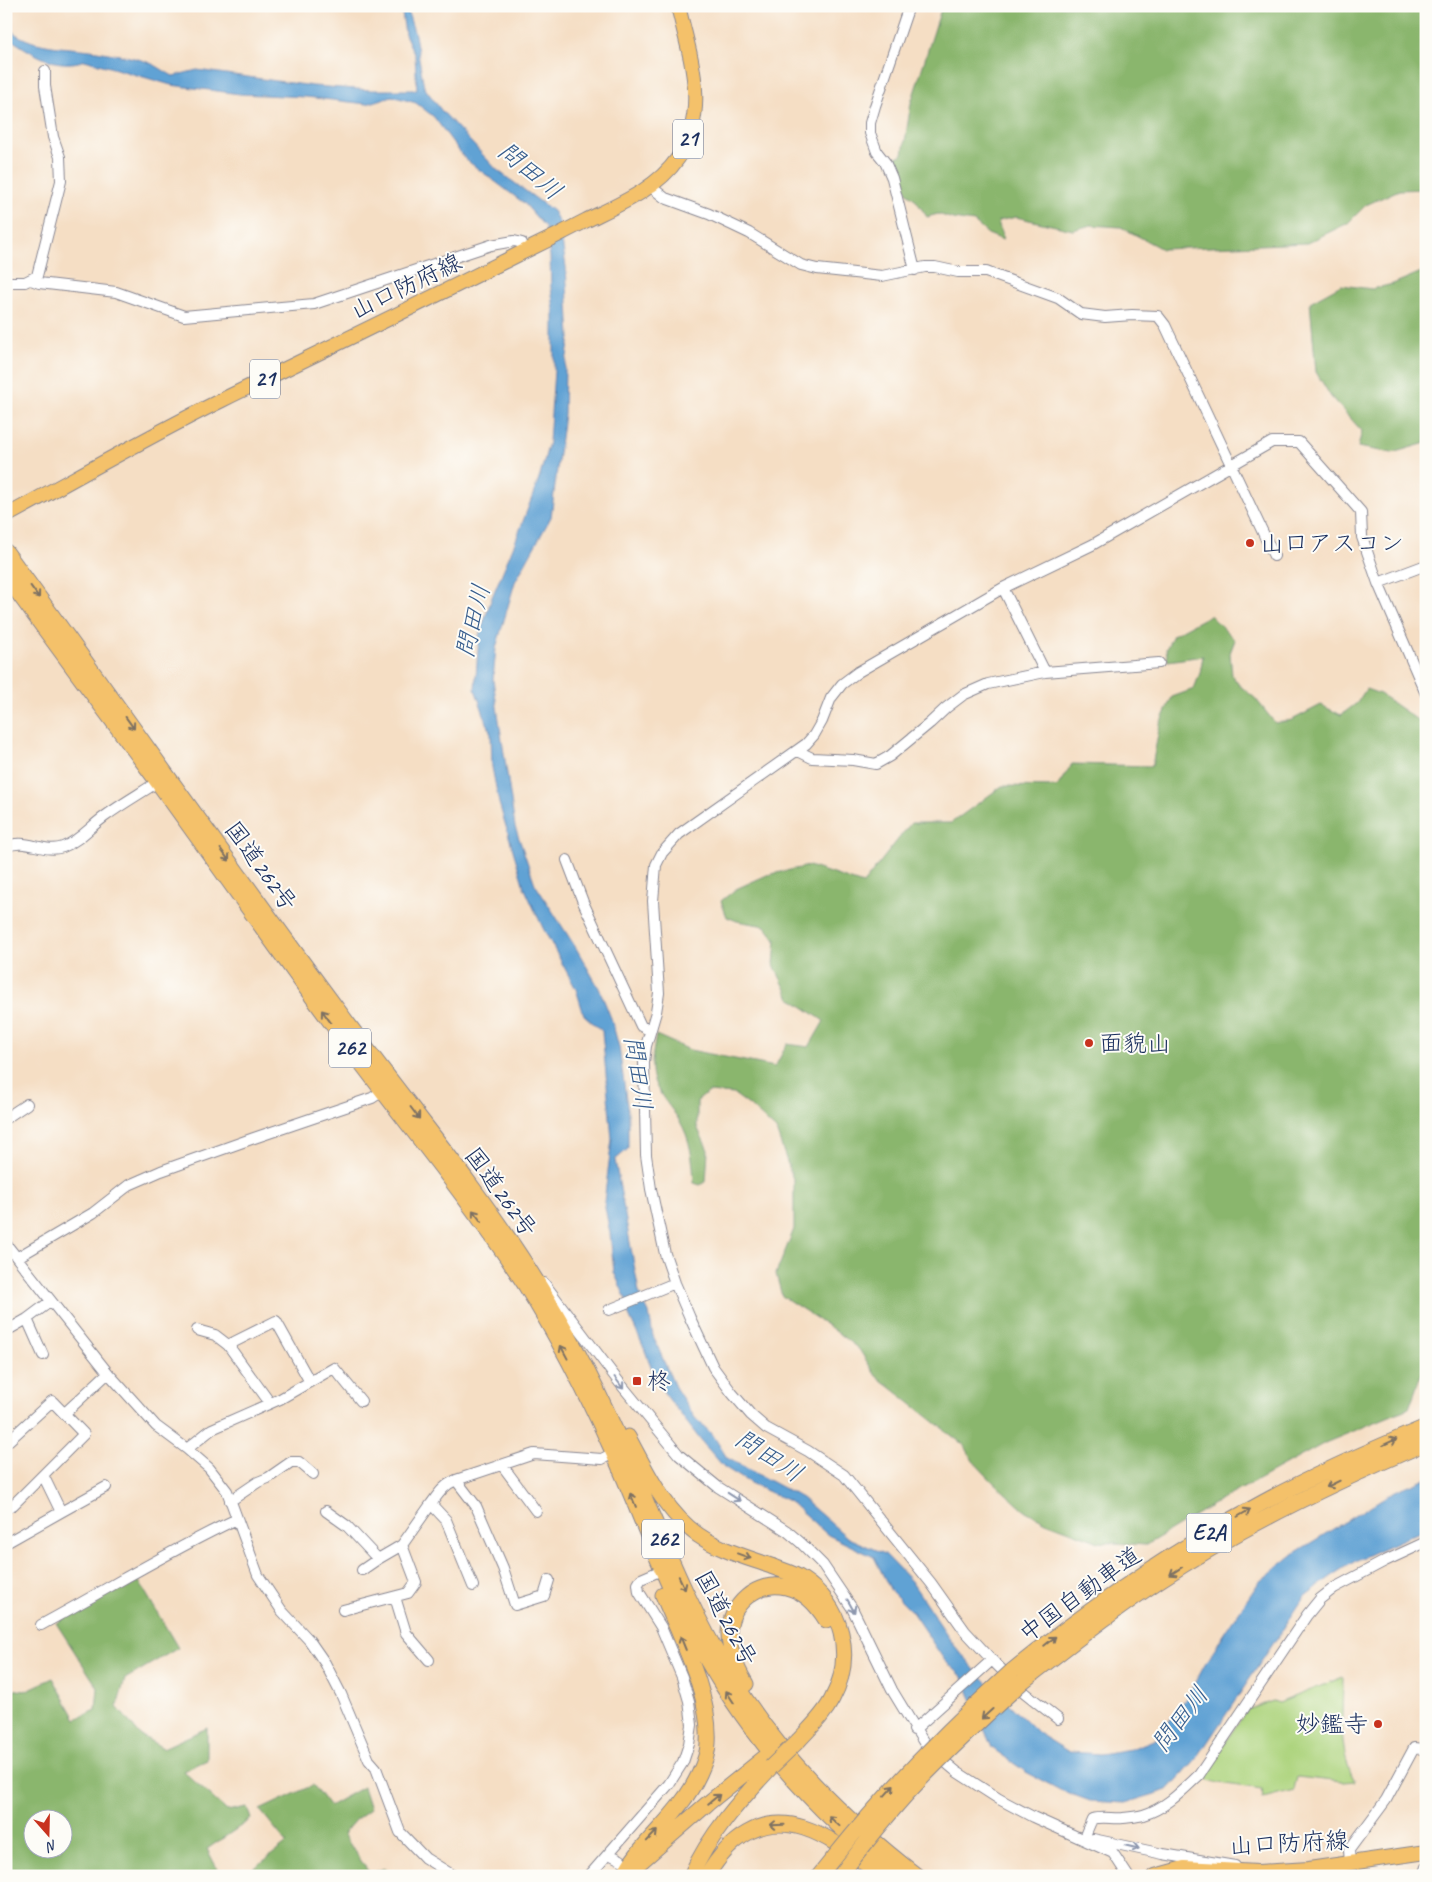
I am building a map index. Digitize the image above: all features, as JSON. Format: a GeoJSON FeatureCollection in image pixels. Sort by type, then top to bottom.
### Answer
{"type":"FeatureCollection","features":[{"type":"Feature","properties":{"kind":"highway","name":"国道262号"},"geometry":{"type":"LineString","coordinates":[[6,552],[163,779],[388,1088],[524,1284],[566,1356],[613,1453],[652,1544],[658,1572],[712,1670],[740,1713],[792,1779],[833,1821],[898,1876]]}},
{"type":"Feature","properties":{"kind":"highway","name":"国道262号"},"geometry":{"type":"LineString","coordinates":[[6,576],[163,779]]}},
{"type":"Feature","properties":{"kind":"highway","name":"国道262号"},"geometry":{"type":"LineString","coordinates":[[388,1088],[474,1191],[526,1265],[575,1348],[616,1432],[679,1578],[731,1678],[763,1723],[812,1782],[841,1813],[917,1876]]}},
{"type":"Feature","properties":{"kind":"highway"},"geometry":{"type":"LineString","coordinates":[[575,1348],[605,1392],[662,1498],[679,1520],[716,1546],[802,1579],[822,1596],[836,1616],[842,1633],[844,1652],[843,1669],[838,1686],[832,1700],[821,1716],[768,1762],[707,1804],[624,1876]]}},
{"type":"Feature","properties":{"kind":"highway","name":"中国自動車道"},"geometry":{"type":"LineString","coordinates":[[844,1870],[879,1825],[914,1786],[1062,1630],[1130,1582],[1196,1540],[1264,1502],[1332,1468],[1426,1427]]}},
{"type":"Feature","properties":{"kind":"highway","name":"中国自動車道"},"geometry":{"type":"LineString","coordinates":[[819,1876],[868,1814],[956,1721],[1018,1676],[1076,1640],[1130,1601],[1204,1552],[1278,1511],[1426,1443]]}},
{"type":"Feature","properties":{"kind":"highway"},"geometry":{"type":"LineString","coordinates":[[624,1876],[642,1847],[668,1820],[690,1790],[703,1763],[708,1744],[704,1699],[658,1572]]}},
{"type":"Feature","properties":{"kind":"highway"},"geometry":{"type":"LineString","coordinates":[[763,1723],[752,1694],[739,1672],[732,1655],[729,1634],[731,1617],[742,1601],[757,1590],[769,1587],[785,1587],[802,1593],[818,1607],[828,1623],[833,1637],[835,1653],[831,1676],[826,1690],[796,1736]]}},
{"type":"Feature","properties":{"kind":"highway"},"geometry":{"type":"LineString","coordinates":[[691,1876],[695,1866],[720,1827],[768,1762]]}},
{"type":"Feature","properties":{"kind":"highway"},"geometry":{"type":"LineString","coordinates":[[707,1876],[724,1850],[741,1836],[762,1826],[782,1824],[804,1828],[830,1841],[882,1876]]}},
{"type":"Feature","properties":{"kind":"main road","name":"山口防府線"},"geometry":{"type":"LineString","coordinates":[[6,516],[220,401],[526,251],[650,186],[677,159],[685,145],[696,114],[695,79],[678,6]]}},
{"type":"Feature","properties":{"kind":"main road","name":"山口防府線"},"geometry":{"type":"LineString","coordinates":[[1159,1875],[1184,1868],[1258,1872],[1330,1871],[1350,1864],[1426,1852]]}},
{"type":"Feature","properties":{"kind":"street"},"geometry":{"type":"LineString","coordinates":[[909,6],[875,106],[870,123],[870,133],[877,152],[885,162],[892,178],[915,270]]}},
{"type":"Feature","properties":{"kind":"street"},"geometry":{"type":"LineString","coordinates":[[31,280],[38,272],[61,181],[60,157],[53,137],[44,86],[45,71]]}},
{"type":"Feature","properties":{"kind":"street"},"geometry":{"type":"LineString","coordinates":[[650,186],[665,198],[709,214],[749,233],[801,265],[817,269],[882,276],[925,267],[958,272],[986,272],[1058,298],[1082,314],[1105,317],[1158,316],[1166,325],[1230,467],[1274,556]]}},
{"type":"Feature","properties":{"kind":"street"},"geometry":{"type":"LineString","coordinates":[[6,282],[31,280],[39,283],[116,292],[184,316],[314,304],[492,245],[514,241],[522,243],[526,251]]}},
{"type":"Feature","properties":{"kind":"street"},"geometry":{"type":"LineString","coordinates":[[1058,1719],[989,1663],[931,1583],[844,1475],[808,1451],[766,1428],[751,1415],[720,1378],[673,1284],[658,1223],[646,1155],[644,1062],[649,1030],[656,1012],[659,993],[653,883],[656,865],[662,853],[679,834],[798,751],[814,735],[831,698],[842,684],[858,672],[1003,588],[1092,545],[1272,442],[1299,442],[1361,512],[1362,537],[1378,583],[1426,694]]}},
{"type":"Feature","properties":{"kind":"street"},"geometry":{"type":"LineString","coordinates":[[1378,583],[1426,565]]}},
{"type":"Feature","properties":{"kind":"street"},"geometry":{"type":"LineString","coordinates":[[1003,588],[1045,672]]}},
{"type":"Feature","properties":{"kind":"street"},"geometry":{"type":"LineString","coordinates":[[798,751],[812,758],[854,760],[876,764],[890,756],[963,695],[988,684],[1045,672],[1159,663]]}},
{"type":"Feature","properties":{"kind":"street"},"geometry":{"type":"LineString","coordinates":[[6,847],[20,843],[47,848],[61,848],[74,842],[101,819],[163,779]]}},
{"type":"Feature","properties":{"kind":"street"},"geometry":{"type":"LineString","coordinates":[[568,860],[583,902],[641,1026],[649,1030]]}},
{"type":"Feature","properties":{"kind":"street"},"geometry":{"type":"LineString","coordinates":[[18,1257],[93,1213],[129,1185],[161,1171],[235,1144],[372,1098],[388,1088]]}},
{"type":"Feature","properties":{"kind":"street"},"geometry":{"type":"LineString","coordinates":[[6,1118],[27,1104]]}},
{"type":"Feature","properties":{"kind":"street"},"geometry":{"type":"LineString","coordinates":[[474,1191],[619,1382],[679,1455],[718,1487],[787,1531],[802,1543],[823,1565],[852,1608],[892,1690],[914,1730],[926,1746],[977,1786],[1033,1817],[1084,1838],[1113,1853],[1128,1876]]}},
{"type":"Feature","properties":{"kind":"street"},"geometry":{"type":"LineString","coordinates":[[6,1244],[108,1373],[156,1426],[209,1468],[227,1491],[258,1575],[282,1611],[309,1640],[325,1663],[341,1694],[369,1760],[376,1768],[400,1832],[425,1858],[454,1876]]}},
{"type":"Feature","properties":{"kind":"street"},"geometry":{"type":"LineString","coordinates":[[612,1309],[673,1284]]}},
{"type":"Feature","properties":{"kind":"street"},"geometry":{"type":"LineString","coordinates":[[6,1331],[27,1319],[51,1301]]}},
{"type":"Feature","properties":{"kind":"street"},"geometry":{"type":"LineString","coordinates":[[27,1319],[43,1355]]}},
{"type":"Feature","properties":{"kind":"street"},"geometry":{"type":"LineString","coordinates":[[228,1345],[276,1321],[310,1382]]}},
{"type":"Feature","properties":{"kind":"street"},"geometry":{"type":"LineString","coordinates":[[197,1330],[215,1334],[228,1345],[270,1403]]}},
{"type":"Feature","properties":{"kind":"street"},"geometry":{"type":"LineString","coordinates":[[187,1449],[212,1429],[270,1403],[334,1368],[361,1401]]}},
{"type":"Feature","properties":{"kind":"street"},"geometry":{"type":"LineString","coordinates":[[65,1412],[108,1373]]}},
{"type":"Feature","properties":{"kind":"street"},"geometry":{"type":"LineString","coordinates":[[6,1443],[52,1401],[65,1412],[84,1434],[13,1505],[6,1508]]}},
{"type":"Feature","properties":{"kind":"street"},"geometry":{"type":"LineString","coordinates":[[362,1570],[402,1545],[442,1488],[448,1483],[534,1454],[602,1459],[613,1453]]}},
{"type":"Feature","properties":{"kind":"street"},"geometry":{"type":"LineString","coordinates":[[230,1500],[291,1462],[298,1462],[313,1474]]}},
{"type":"Feature","properties":{"kind":"street"},"geometry":{"type":"LineString","coordinates":[[502,1465],[536,1511]]}},
{"type":"Feature","properties":{"kind":"street"},"geometry":{"type":"LineString","coordinates":[[43,1476],[61,1512]]}},
{"type":"Feature","properties":{"kind":"street"},"geometry":{"type":"LineString","coordinates":[[456,1480],[476,1506],[502,1568],[514,1605],[544,1596],[549,1580]]}},
{"type":"Feature","properties":{"kind":"street"},"geometry":{"type":"LineString","coordinates":[[6,1542],[106,1487]]}},
{"type":"Feature","properties":{"kind":"street"},"geometry":{"type":"LineString","coordinates":[[431,1504],[446,1520],[473,1586]]}},
{"type":"Feature","properties":{"kind":"street"},"geometry":{"type":"LineString","coordinates":[[326,1511],[347,1526],[378,1559]]}},
{"type":"Feature","properties":{"kind":"street"},"geometry":{"type":"LineString","coordinates":[[40,1625],[98,1595],[180,1547],[237,1519]]}},
{"type":"Feature","properties":{"kind":"street"},"geometry":{"type":"LineString","coordinates":[[1084,1838],[1092,1819],[1098,1817],[1118,1819],[1143,1815],[1168,1802],[1184,1790],[1200,1775],[1307,1615],[1320,1599],[1334,1588],[1385,1560],[1426,1542]]}},
{"type":"Feature","properties":{"kind":"street"},"geometry":{"type":"LineString","coordinates":[[343,1610],[408,1594],[416,1582],[402,1545]]}},
{"type":"Feature","properties":{"kind":"street"},"geometry":{"type":"LineString","coordinates":[[589,1876],[669,1784],[683,1762],[689,1744],[692,1725],[682,1678],[661,1627],[639,1592],[638,1584],[641,1579],[658,1572]]}},
{"type":"Feature","properties":{"kind":"street"},"geometry":{"type":"LineString","coordinates":[[395,1597],[406,1633],[429,1660]]}},
{"type":"Feature","properties":{"kind":"street"},"geometry":{"type":"LineString","coordinates":[[914,1730],[989,1663]]}},
{"type":"Feature","properties":{"kind":"street"},"geometry":{"type":"LineString","coordinates":[[1350,1864],[1349,1850],[1386,1800],[1414,1748],[1426,1748]]}},
{"type":"Feature","properties":{"kind":"street"},"geometry":{"type":"LineString","coordinates":[[1084,1838],[1163,1854],[1218,1862],[1258,1872]]}},
{"type":"Feature","properties":{"kind":"street"},"geometry":{"type":"LineString","coordinates":[[609,1854],[621,1860]]}},
{"type":"Feature","properties":{"kind":"street"},"geometry":{"type":"LineString","coordinates":[[1424,1876],[1426,1867]]}},
{"type":"Feature","properties":{"kind":"street"},"geometry":{"type":"LineString","coordinates":[[1208,1876],[1228,1870]]}},
{"type":"Feature","properties":{"kind":"green space"},"geometry":{"type":"Polygon","coordinates":[[[942,6],[1426,6],[1426,189],[1399,190],[1366,205],[1348,223],[1307,243],[1162,249],[1121,227],[1091,225],[1073,230],[1016,217],[998,221],[1003,240],[988,234],[974,222],[953,219],[938,214],[927,217],[915,199],[907,193],[894,158],[903,154],[911,103],[942,6]]]}},
{"type":"Feature","properties":{"kind":"green space"},"geometry":{"type":"Polygon","coordinates":[[[1426,270],[1426,443],[1392,453],[1358,447],[1362,431],[1331,397],[1316,372],[1310,302],[1341,285],[1372,289],[1393,284],[1426,270]]]}},
{"type":"Feature","properties":{"kind":"green space"},"geometry":{"type":"Polygon","coordinates":[[[1210,615],[1235,640],[1230,653],[1232,675],[1239,685],[1255,698],[1275,723],[1292,720],[1321,705],[1341,715],[1357,703],[1366,689],[1380,694],[1426,726],[1426,1361],[1409,1408],[1325,1443],[1214,1504],[1146,1545],[1099,1542],[1046,1522],[1024,1510],[973,1461],[965,1446],[876,1376],[859,1349],[830,1327],[782,1296],[776,1274],[794,1229],[794,1182],[776,1130],[734,1094],[709,1092],[697,1101],[697,1127],[708,1150],[706,1182],[700,1185],[694,1183],[689,1142],[679,1120],[656,1086],[652,1069],[652,1058],[656,1035],[690,1050],[775,1067],[787,1044],[809,1047],[824,1021],[790,998],[774,965],[776,940],[765,926],[737,921],[727,917],[721,901],[736,889],[767,875],[809,866],[863,884],[911,823],[951,823],[1002,786],[1057,787],[1072,764],[1152,766],[1160,724],[1172,697],[1194,689],[1200,673],[1203,656],[1168,661],[1166,649],[1173,635],[1210,615]]]}},
{"type":"Feature","properties":{"kind":"green space"},"geometry":{"type":"Polygon","coordinates":[[[137,1578],[178,1648],[125,1679],[117,1707],[140,1735],[163,1748],[207,1728],[207,1760],[183,1771],[227,1811],[247,1807],[251,1819],[207,1849],[221,1876],[6,1876],[6,1674],[11,1689],[25,1691],[53,1678],[76,1719],[96,1710],[98,1688],[56,1623],[137,1578]]]}},
{"type":"Feature","properties":{"kind":"green space"},"geometry":{"type":"Polygon","coordinates":[[[1343,1677],[1343,1743],[1349,1769],[1355,1781],[1343,1782],[1297,1777],[1294,1790],[1263,1798],[1262,1789],[1218,1783],[1201,1777],[1247,1710],[1273,1701],[1279,1703],[1343,1677]]]}},
{"type":"Feature","properties":{"kind":"green space"},"geometry":{"type":"Polygon","coordinates":[[[313,1785],[329,1806],[363,1787],[370,1809],[355,1820],[343,1834],[370,1874],[385,1868],[395,1876],[244,1876],[287,1843],[260,1810],[313,1785]]]}},
{"type":"Feature","properties":{"kind":"water","name":"問田川"},"geometry":{"type":"Polygon","coordinates":[[[401,6],[406,6],[415,35],[424,87],[441,110],[497,170],[553,211],[559,222],[566,267],[570,338],[565,368],[564,414],[551,517],[515,582],[496,648],[493,680],[515,827],[535,884],[599,988],[611,1018],[619,1047],[628,1113],[628,1149],[615,1160],[639,1292],[649,1313],[653,1336],[675,1387],[695,1418],[713,1435],[727,1458],[802,1498],[848,1538],[885,1554],[911,1581],[954,1645],[974,1669],[1038,1733],[1069,1752],[1100,1754],[1131,1749],[1156,1739],[1187,1697],[1207,1660],[1259,1582],[1296,1552],[1393,1492],[1426,1478],[1426,1529],[1357,1560],[1305,1596],[1197,1758],[1168,1790],[1125,1803],[1090,1801],[1060,1790],[1026,1772],[992,1748],[963,1677],[945,1661],[912,1612],[891,1591],[874,1557],[828,1535],[789,1501],[750,1483],[724,1467],[665,1394],[626,1309],[626,1299],[614,1272],[610,1233],[604,1202],[612,1139],[602,1031],[584,1015],[576,989],[543,928],[524,887],[499,803],[492,767],[491,734],[475,689],[479,636],[492,597],[540,476],[549,442],[554,371],[554,309],[550,256],[545,227],[525,204],[465,159],[434,117],[416,103],[392,96],[367,104],[306,97],[240,94],[171,85],[85,60],[74,63],[53,61],[34,54],[6,36],[6,26],[15,34],[37,43],[138,59],[153,64],[173,76],[197,70],[313,86],[371,90],[417,90],[415,56],[405,34],[401,6]]]}},
{"type":"Feature","properties":{"kind":"place","name":"山口アスコン"},"geometry":{"type":"Point","coordinates":[1250,543]}},
{"type":"Feature","properties":{"kind":"place","name":"面貌山"},"geometry":{"type":"Point","coordinates":[1089,1043]}},
{"type":"Feature","properties":{"kind":"place","name":"柊"},"geometry":{"type":"Point","coordinates":[637,1381]}},
{"type":"Feature","properties":{"kind":"place","name":"妙鑑寺"},"geometry":{"type":"Point","coordinates":[1378,1724]}}]}
